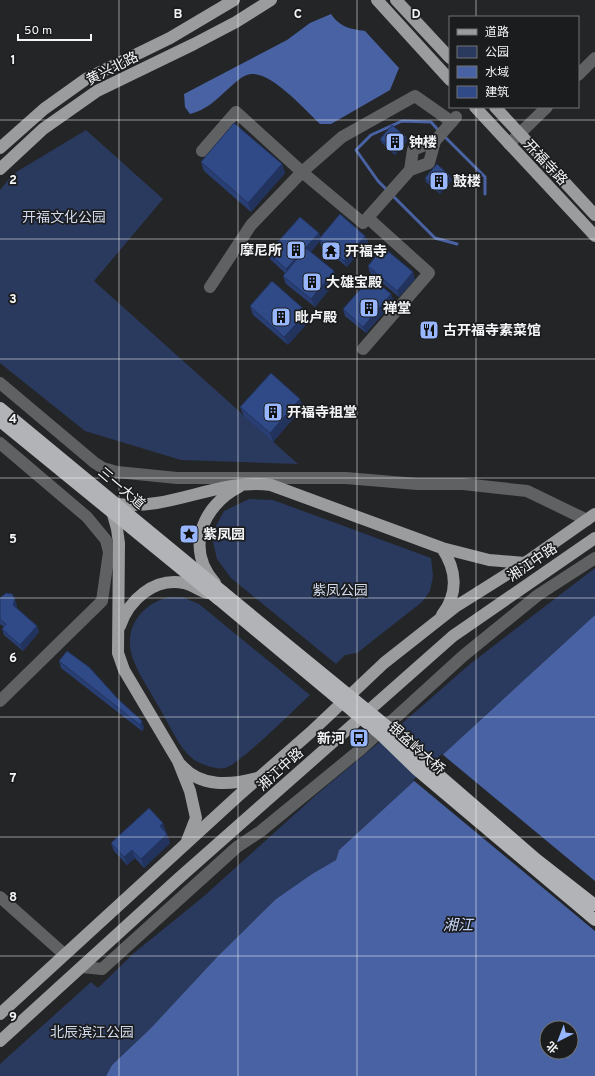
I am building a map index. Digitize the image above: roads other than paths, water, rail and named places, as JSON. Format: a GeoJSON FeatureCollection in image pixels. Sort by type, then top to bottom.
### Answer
{"type":"FeatureCollection","features":[{"type":"Feature","properties":{"kind":"highway","name":"三一大道"},"geometry":{"type":"LineString","coordinates":[[0,408],[115,508],[220,596]]}},
{"type":"Feature","properties":{"kind":"highway","name":"三一大道"},"geometry":{"type":"LineString","coordinates":[[0,421],[115,508]]}},
{"type":"Feature","properties":{"kind":"highway","name":"银盆岭大桥"},"geometry":{"type":"LineString","coordinates":[[220,596],[389,728],[424,762],[536,859],[595,905]]}},
{"type":"Feature","properties":{"kind":"highway","name":"银盆岭大桥"},"geometry":{"type":"LineString","coordinates":[[220,596],[381,735],[417,770],[595,920]]}},
{"type":"Feature","properties":{"kind":"main road","name":"黄兴北路"},"geometry":{"type":"LineString","coordinates":[[0,148],[44,109],[86,79],[170,38],[234,0]]}},
{"type":"Feature","properties":{"kind":"main road","name":"黄兴北路"},"geometry":{"type":"LineString","coordinates":[[0,169],[43,129],[91,94],[194,44],[236,22],[271,0]]}},
{"type":"Feature","properties":{"kind":"main road"},"geometry":{"type":"LineString","coordinates":[[377,0],[449,79]]}},
{"type":"Feature","properties":{"kind":"main road"},"geometry":{"type":"LineString","coordinates":[[396,0],[449,57]]}},
{"type":"Feature","properties":{"kind":"main road","name":"开福寺路"},"geometry":{"type":"LineString","coordinates":[[476,108],[595,236]]}},
{"type":"Feature","properties":{"kind":"main road","name":"开福寺路"},"geometry":{"type":"LineString","coordinates":[[496,108],[595,215]]}},
{"type":"Feature","properties":{"kind":"main road"},"geometry":{"type":"LineString","coordinates":[[220,596],[203,564],[200,542],[202,525],[205,518],[217,502],[238,488],[249,483]]}},
{"type":"Feature","properties":{"kind":"main road"},"geometry":{"type":"LineString","coordinates":[[185,846],[192,831],[195,811],[190,791],[178,762],[124,670],[118,653],[119,543],[115,508],[156,504],[234,485],[249,483],[271,485],[442,548],[489,560],[525,563]]}},
{"type":"Feature","properties":{"kind":"main road","name":"湘江中路"},"geometry":{"type":"LineString","coordinates":[[0,1014],[64,954],[311,732],[384,663],[455,607],[525,563],[591,517]]}},
{"type":"Feature","properties":{"kind":"main road","name":"湘江中路"},"geometry":{"type":"LineString","coordinates":[[0,1041],[453,636],[595,538]]}},
{"type":"Feature","properties":{"kind":"main road"},"geometry":{"type":"LineString","coordinates":[[437,621],[447,609],[454,586],[453,569],[450,560],[442,548]]}},
{"type":"Feature","properties":{"kind":"main road"},"geometry":{"type":"LineString","coordinates":[[117,637],[124,614],[129,605],[142,594],[158,586],[182,582],[220,596]]}},
{"type":"Feature","properties":{"kind":"main road"},"geometry":{"type":"LineString","coordinates":[[178,762],[186,771],[194,776],[216,784],[242,782],[259,778]]}},
{"type":"Feature","properties":{"kind":"street"},"geometry":{"type":"LineString","coordinates":[[579,74],[595,58]]}},
{"type":"Feature","properties":{"kind":"street"},"geometry":{"type":"LineString","coordinates":[[210,288],[251,225],[302,172],[342,136],[415,96],[452,121],[435,141],[429,163],[410,170],[363,223]]}},
{"type":"Feature","properties":{"kind":"street"},"geometry":{"type":"LineString","coordinates":[[509,144],[545,108]]}},
{"type":"Feature","properties":{"kind":"street"},"geometry":{"type":"LineString","coordinates":[[202,151],[236,112],[302,172],[363,223],[429,273],[363,349]]}},
{"type":"Feature","properties":{"kind":"street"},"geometry":{"type":"LineString","coordinates":[[410,170],[413,150],[435,141]]}},
{"type":"Feature","properties":{"kind":"street"},"geometry":{"type":"LineString","coordinates":[[0,383],[95,462],[103,468],[117,472],[177,478],[346,478],[418,484],[463,484],[526,491],[591,517]]}},
{"type":"Feature","properties":{"kind":"street"},"geometry":{"type":"LineString","coordinates":[[0,443],[87,517],[106,540],[109,552],[108,568],[102,601],[0,701]]}},
{"type":"Feature","properties":{"kind":"street"},"geometry":{"type":"LineString","coordinates":[[82,967],[102,970],[237,847],[262,831],[361,749],[462,656],[538,595],[595,558]]}},
{"type":"Feature","properties":{"kind":"street"},"geometry":{"type":"LineString","coordinates":[[217,846],[262,831]]}},
{"type":"Feature","properties":{"kind":"street"},"geometry":{"type":"LineString","coordinates":[[0,897],[64,954]]}},
{"type":"Feature","properties":{"kind":"water"},"geometry":{"type":"Polygon","coordinates":[[[331,14],[338,22],[346,27],[365,31],[399,68],[390,90],[331,124],[320,124],[278,85],[269,79],[251,74],[238,80],[215,101],[201,110],[190,114],[185,107],[184,94],[287,40],[310,23],[331,14]]]}},
{"type":"Feature","properties":{"kind":"water","name":"湘江"},"geometry":{"type":"Polygon","coordinates":[[[595,615],[595,1076],[106,1076],[112,1065],[150,1029],[218,956],[276,899],[312,874],[336,860],[339,850],[595,615]]]}},
{"type":"Feature","properties":{"kind":"waterway"},"geometry":{"type":"LineString","coordinates":[[388,191],[378,181],[356,150],[371,135],[402,121],[431,122],[440,132]]}},
{"type":"Feature","properties":{"kind":"waterway"},"geometry":{"type":"LineString","coordinates":[[444,136],[485,177],[485,194]]}},
{"type":"Feature","properties":{"kind":"waterway"},"geometry":{"type":"LineString","coordinates":[[392,195],[435,238],[457,244]]}},
{"type":"Feature","properties":{"kind":"place","name":"钟楼"},"geometry":{"type":"Point","coordinates":[395,142]}},
{"type":"Feature","properties":{"kind":"place","name":"鼓楼"},"geometry":{"type":"Point","coordinates":[439,181]}},
{"type":"Feature","properties":{"kind":"place","name":"摩尼所"},"geometry":{"type":"Point","coordinates":[296,250]}},
{"type":"Feature","properties":{"kind":"place","name":"开福寺"},"geometry":{"type":"Point","coordinates":[331,251]}},
{"type":"Feature","properties":{"kind":"place","name":"大雄宝殿"},"geometry":{"type":"Point","coordinates":[312,282]}},
{"type":"Feature","properties":{"kind":"place","name":"禅堂"},"geometry":{"type":"Point","coordinates":[369,308]}},
{"type":"Feature","properties":{"kind":"place","name":"毗卢殿"},"geometry":{"type":"Point","coordinates":[281,317]}},
{"type":"Feature","properties":{"kind":"place","name":"古开福寺素菜馆"},"geometry":{"type":"Point","coordinates":[429,330]}},
{"type":"Feature","properties":{"kind":"place","name":"开福寺祖堂"},"geometry":{"type":"Point","coordinates":[273,412]}},
{"type":"Feature","properties":{"kind":"place","name":"紫凤园"},"geometry":{"type":"Point","coordinates":[189,534]}},
{"type":"Feature","properties":{"kind":"place","name":"新河"},"geometry":{"type":"Point","coordinates":[359,738]}},
{"type":"Feature","properties":{"kind":"park label","name":"开福文化公园"},"geometry":{"type":"Point","coordinates":[64,217]}},
{"type":"Feature","properties":{"kind":"park label","name":"紫凤公园"},"geometry":{"type":"Point","coordinates":[340,590]}},
{"type":"Feature","properties":{"kind":"park label","name":"北辰滨江公园"},"geometry":{"type":"Point","coordinates":[92,1032]}}]}
